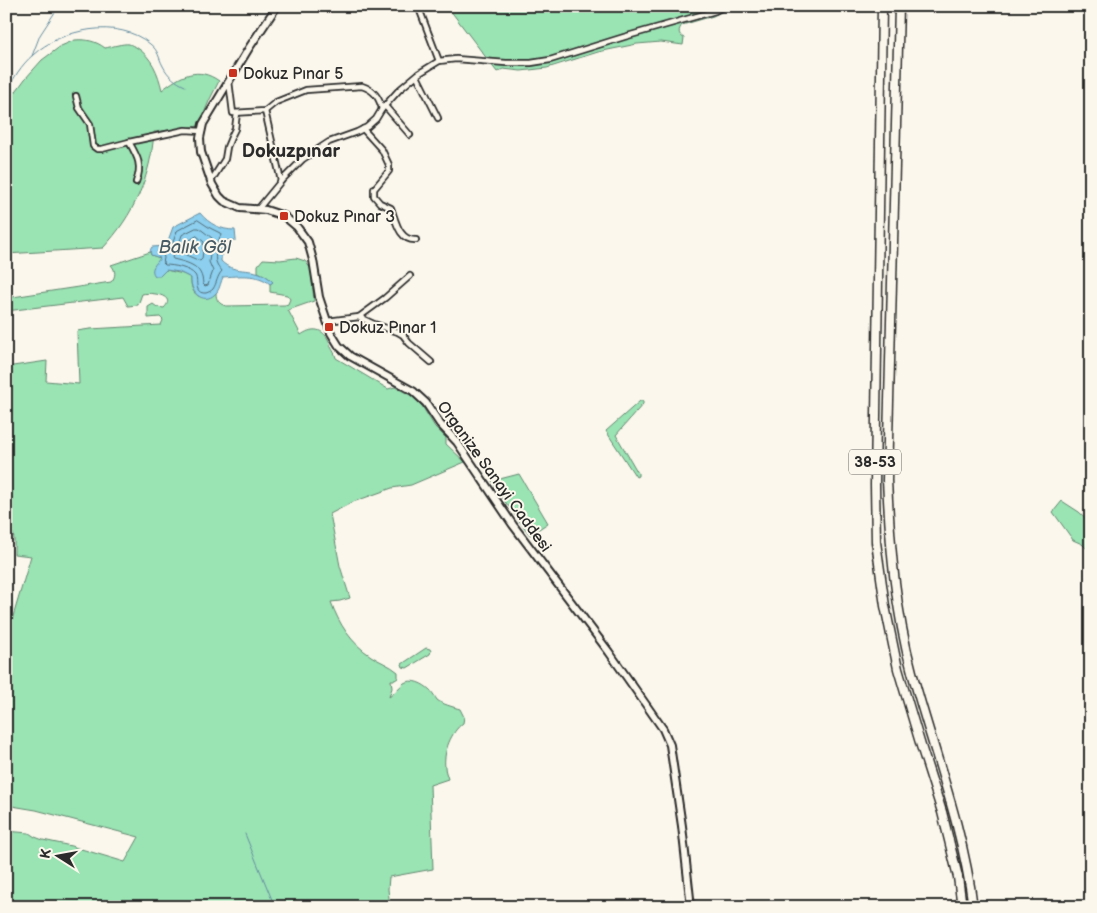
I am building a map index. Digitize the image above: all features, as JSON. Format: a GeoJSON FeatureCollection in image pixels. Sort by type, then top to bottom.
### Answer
{"type":"FeatureCollection","features":[{"type":"Feature","properties":{"kind":"highway","name":"38-53"},"geometry":{"type":"LineString","coordinates":[[882,6],[875,485],[876,542],[884,606],[898,669],[942,812],[958,877],[962,907]]}},
{"type":"Feature","properties":{"kind":"highway","name":"38-53"},"geometry":{"type":"LineString","coordinates":[[899,6],[887,480],[890,542],[898,607],[912,671],[962,843],[973,907]]}},
{"type":"Feature","properties":{"kind":"street","name":"Organize Sanayi Caddesi"},"geometry":{"type":"LineString","coordinates":[[277,6],[203,124],[200,138],[201,152],[211,181],[224,201],[240,208],[266,210],[284,216],[297,227],[308,242],[319,297],[330,334],[350,356],[413,391],[426,403],[440,424],[457,442],[513,525],[609,652],[663,729],[670,745],[691,907]]}},
{"type":"Feature","properties":{"kind":"street"},"geometry":{"type":"LineString","coordinates":[[420,6],[420,11],[439,61]]}},
{"type":"Feature","properties":{"kind":"street"},"geometry":{"type":"LineString","coordinates":[[258,209],[281,181],[303,159],[329,142],[363,129],[376,119],[399,90],[439,61],[456,59],[531,63],[550,60],[715,11],[724,6]]}},
{"type":"Feature","properties":{"kind":"street"},"geometry":{"type":"LineString","coordinates":[[417,76],[438,118]]}},
{"type":"Feature","properties":{"kind":"street"},"geometry":{"type":"LineString","coordinates":[[229,80],[233,113],[265,111],[276,102],[306,90],[362,86],[376,94],[384,107],[410,136]]}},
{"type":"Feature","properties":{"kind":"street"},"geometry":{"type":"LineString","coordinates":[[76,96],[80,108],[90,124],[93,146],[95,148],[102,149],[185,130],[202,131]]}},
{"type":"Feature","properties":{"kind":"street"},"geometry":{"type":"LineString","coordinates":[[265,111],[281,181]]}},
{"type":"Feature","properties":{"kind":"street"},"geometry":{"type":"LineString","coordinates":[[211,181],[225,160],[227,147],[236,129],[237,113]]}},
{"type":"Feature","properties":{"kind":"street"},"geometry":{"type":"LineString","coordinates":[[363,129],[382,150],[389,165],[389,171],[374,189],[374,196],[380,203],[390,208],[404,237],[416,240]]}},
{"type":"Feature","properties":{"kind":"street"},"geometry":{"type":"LineString","coordinates":[[129,142],[139,161],[140,168],[136,182]]}},
{"type":"Feature","properties":{"kind":"street"},"geometry":{"type":"LineString","coordinates":[[326,321],[359,317],[410,276]]}},
{"type":"Feature","properties":{"kind":"street"},"geometry":{"type":"LineString","coordinates":[[359,317],[403,335],[409,344],[431,362]]}},
{"type":"Feature","properties":{"kind":"green space"},"geometry":{"type":"Polygon","coordinates":[[[447,6],[733,6],[713,16],[682,25],[679,32],[684,38],[683,45],[661,42],[637,44],[598,52],[547,68],[521,71],[503,69],[497,72],[447,6]]]}},
{"type":"Feature","properties":{"kind":"green space"},"geometry":{"type":"Polygon","coordinates":[[[75,40],[91,41],[105,48],[126,44],[136,47],[142,51],[154,66],[162,90],[176,80],[190,74],[204,74],[219,81],[199,126],[154,132],[149,164],[139,194],[124,222],[103,248],[6,254],[6,105],[42,60],[61,46],[75,40]]]}},
{"type":"Feature","properties":{"kind":"green space"},"geometry":{"type":"Polygon","coordinates":[[[150,252],[151,255],[160,258],[166,270],[191,278],[191,284],[198,296],[206,297],[216,293],[218,301],[226,306],[288,304],[290,299],[287,295],[270,292],[270,284],[273,282],[258,272],[258,265],[263,259],[280,260],[296,258],[305,261],[311,269],[314,301],[288,310],[301,335],[312,330],[322,332],[329,340],[336,358],[388,389],[395,387],[412,396],[422,406],[435,427],[446,438],[446,444],[465,462],[411,485],[392,488],[353,502],[330,514],[340,566],[350,598],[331,602],[342,625],[357,645],[398,672],[398,678],[391,680],[392,688],[389,697],[404,683],[418,682],[430,690],[437,700],[460,709],[464,717],[463,723],[452,737],[445,755],[445,770],[448,779],[430,785],[433,869],[389,877],[390,907],[6,907],[6,831],[29,833],[43,840],[125,862],[139,837],[36,810],[6,805],[6,640],[31,556],[14,554],[13,534],[6,525],[6,367],[47,361],[46,381],[79,384],[77,331],[161,325],[163,320],[160,317],[148,318],[148,307],[153,304],[164,308],[167,300],[161,295],[146,293],[142,294],[138,305],[128,306],[123,297],[6,311],[6,298],[111,282],[115,274],[111,265],[150,252]]]}},
{"type":"Feature","properties":{"kind":"green space"},"geometry":{"type":"Polygon","coordinates":[[[640,401],[643,401],[643,404],[616,435],[638,473],[636,477],[606,431],[640,401]]]}},
{"type":"Feature","properties":{"kind":"green space"},"geometry":{"type":"Polygon","coordinates":[[[519,474],[548,523],[530,535],[492,481],[519,474]]]}},
{"type":"Feature","properties":{"kind":"green space"},"geometry":{"type":"Polygon","coordinates":[[[1062,501],[1079,512],[1091,523],[1091,553],[1082,544],[1073,540],[1053,512],[1062,501]]]}},
{"type":"Feature","properties":{"kind":"green space"},"geometry":{"type":"Polygon","coordinates":[[[426,648],[430,649],[430,654],[407,668],[403,667],[402,664],[426,648]]]}},
{"type":"Feature","properties":{"kind":"water","name":"Balık Göl"},"geometry":{"type":"Polygon","coordinates":[[[200,213],[216,226],[235,230],[236,240],[222,241],[221,261],[233,268],[259,273],[273,282],[270,284],[265,280],[247,276],[223,277],[217,292],[213,296],[204,298],[196,294],[191,284],[191,278],[179,272],[166,270],[160,276],[155,276],[153,269],[160,258],[151,255],[151,248],[166,246],[173,227],[200,213]]]}},
{"type":"Feature","properties":{"kind":"waterway"},"geometry":{"type":"LineString","coordinates":[[32,56],[40,35],[59,6]]}},
{"type":"Feature","properties":{"kind":"waterway"},"geometry":{"type":"LineString","coordinates":[[6,92],[25,63],[45,46],[74,33],[106,29],[122,31],[137,36],[150,44],[157,52],[167,73],[175,81],[185,86]]}},
{"type":"Feature","properties":{"kind":"waterway"},"geometry":{"type":"LineString","coordinates":[[245,834],[275,907]]}},
{"type":"Feature","properties":{"kind":"place","name":"Dokuz Pınar 5"},"geometry":{"type":"Point","coordinates":[233,73]}},
{"type":"Feature","properties":{"kind":"place","name":"Dokuz Pınar 3"},"geometry":{"type":"Point","coordinates":[284,216]}},
{"type":"Feature","properties":{"kind":"place","name":"Dokuz Pınar 1"},"geometry":{"type":"Point","coordinates":[329,327]}},
{"type":"Feature","properties":{"kind":"district","name":"Dokuzpınar"},"geometry":{"type":"Point","coordinates":[291,150]}}]}
